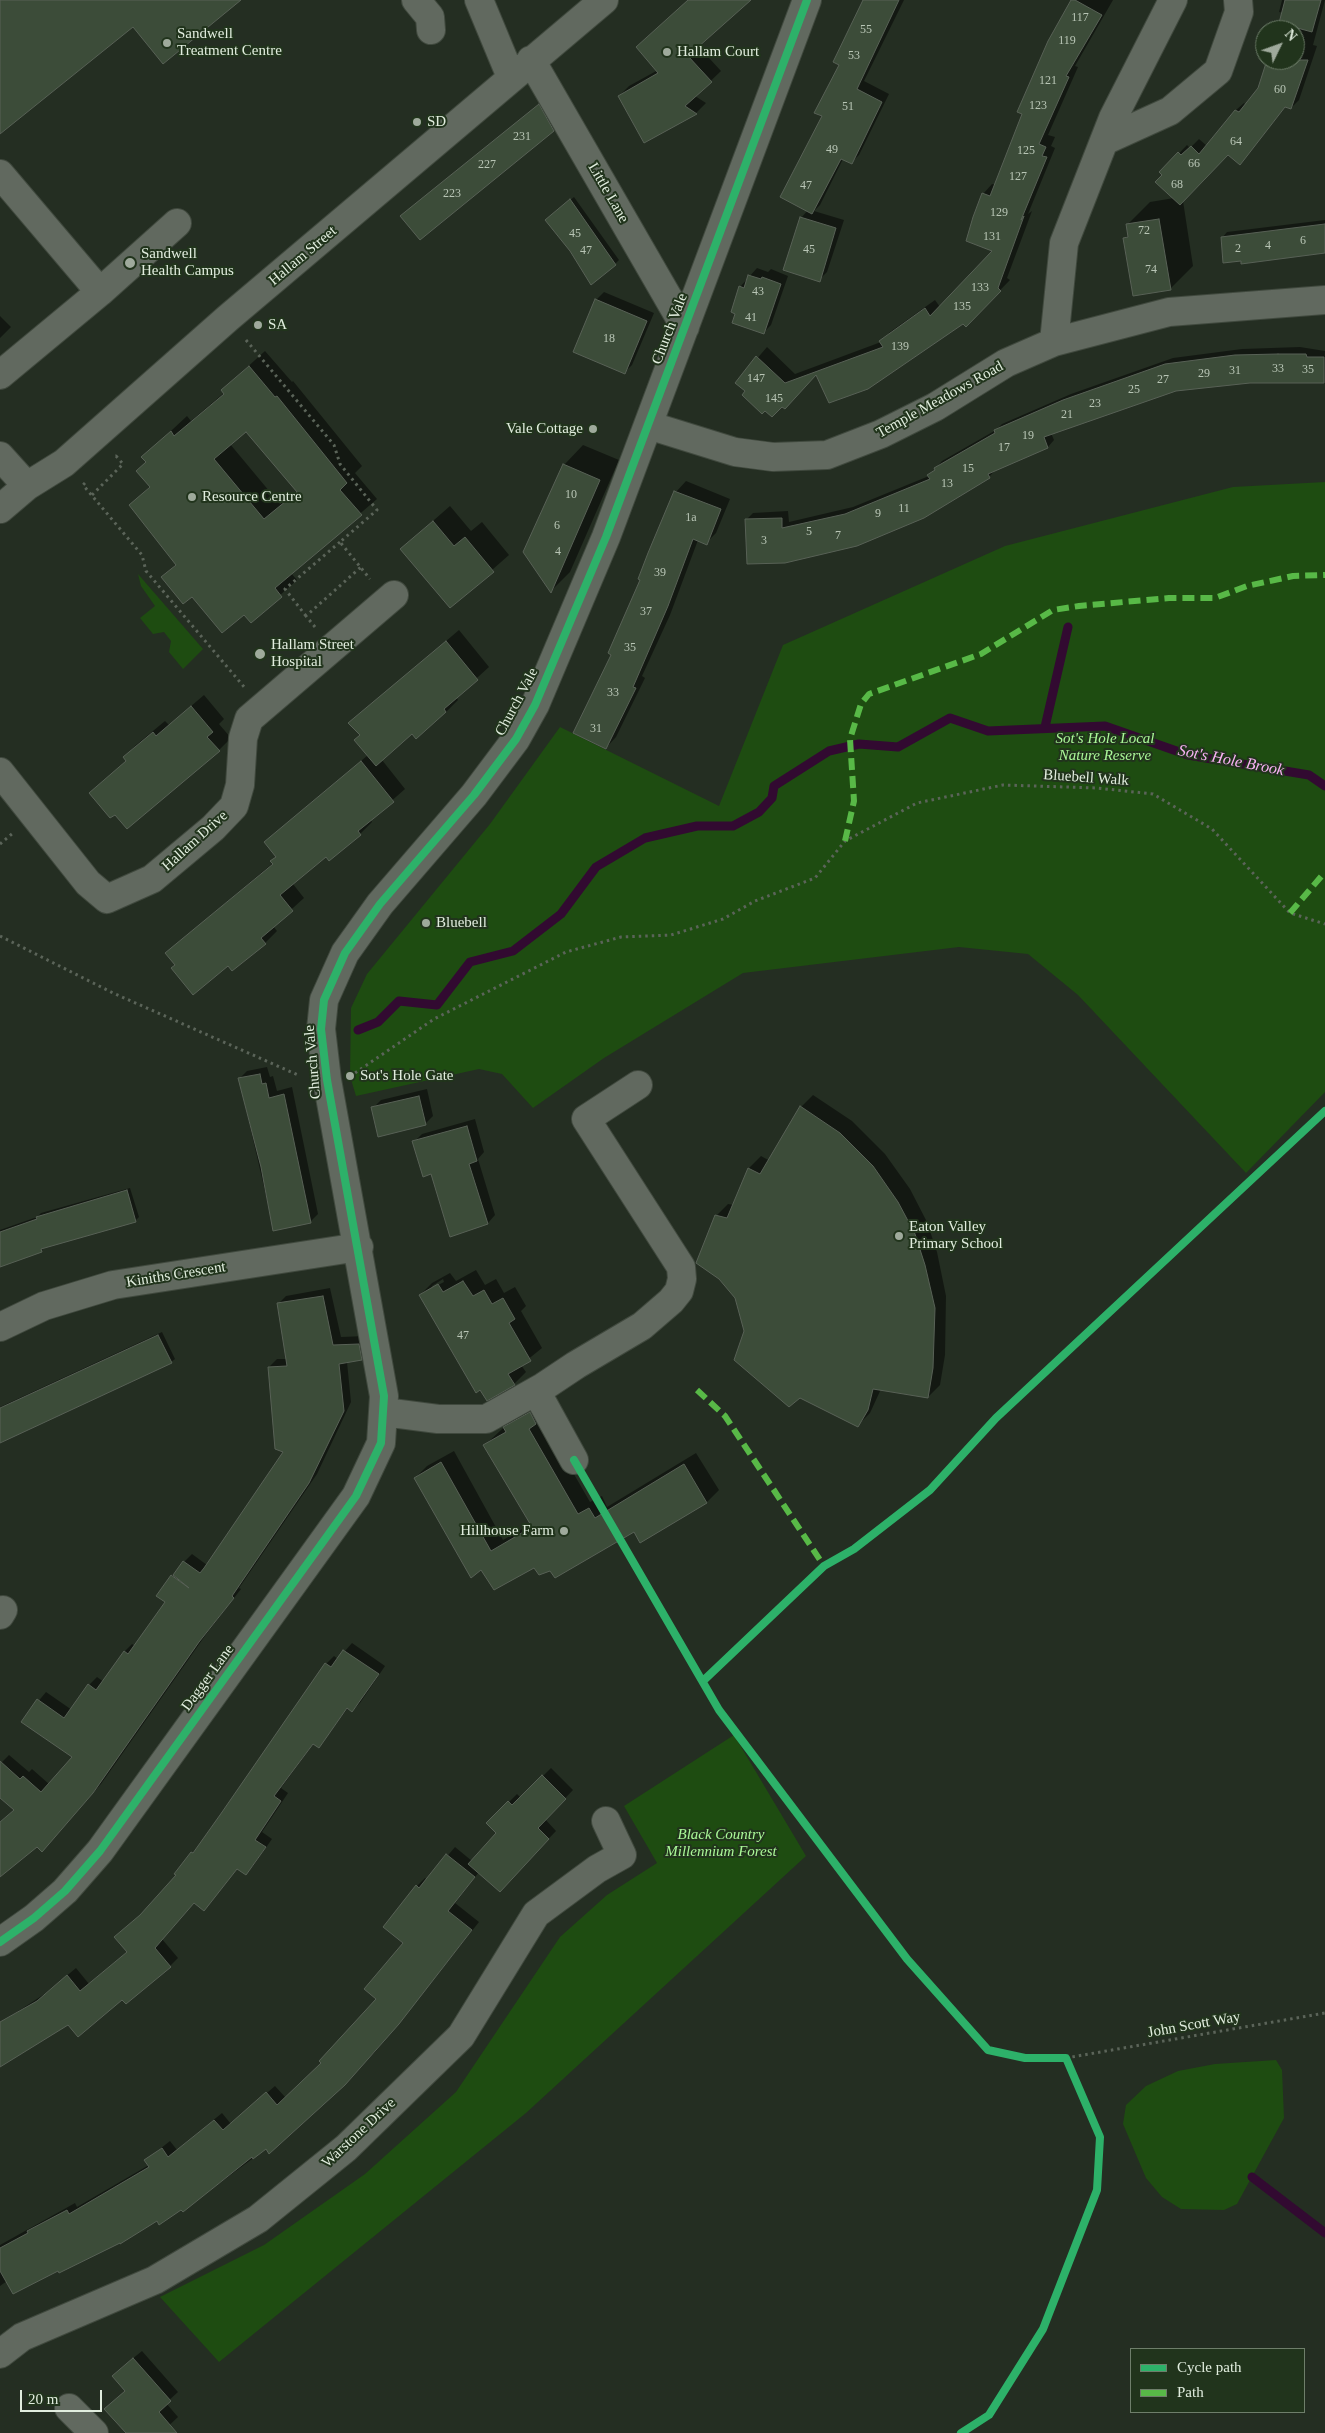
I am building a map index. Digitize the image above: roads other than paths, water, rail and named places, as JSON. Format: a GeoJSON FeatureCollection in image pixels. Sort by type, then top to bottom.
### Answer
{"type":"FeatureCollection","features":[{"type":"Feature","properties":{"kind":"street"},"geometry":{"type":"LineString","coordinates":[[416,0],[430,17],[431,30]]}},
{"type":"Feature","properties":{"kind":"street","name":"Little Lane"},"geometry":{"type":"LineString","coordinates":[[478,0],[685,327]]}},
{"type":"Feature","properties":{"kind":"street","name":"Hallam Street"},"geometry":{"type":"LineString","coordinates":[[0,509],[27,486],[64,463],[228,318],[371,199],[521,68],[604,0]]}},
{"type":"Feature","properties":{"kind":"street","name":"Church Vale"},"geometry":{"type":"LineString","coordinates":[[384,1404],[359,1247],[327,1080],[321,1029],[324,1000],[332,978],[345,953],[380,904],[474,795],[516,739],[539,696],[606,537],[807,0]]}},
{"type":"Feature","properties":{"kind":"street"},"geometry":{"type":"LineString","coordinates":[[1054,342],[1064,243],[1113,118],[1174,0]]}},
{"type":"Feature","properties":{"kind":"street"},"geometry":{"type":"LineString","coordinates":[[1104,141],[1170,111],[1218,71],[1239,12],[1238,0]]}},
{"type":"Feature","properties":{"kind":"street"},"geometry":{"type":"LineString","coordinates":[[0,174],[100,292]]}},
{"type":"Feature","properties":{"kind":"street"},"geometry":{"type":"LineString","coordinates":[[0,375],[100,292],[177,223]]}},
{"type":"Feature","properties":{"kind":"street","name":"Temple Meadows Road"},"geometry":{"type":"LineString","coordinates":[[648,425],[735,452],[773,457],[827,455],[881,434],[935,406],[1006,363],[1054,342],[1169,312],[1325,300]]}},
{"type":"Feature","properties":{"kind":"street"},"geometry":{"type":"LineString","coordinates":[[0,456],[27,486]]}},
{"type":"Feature","properties":{"kind":"street","name":"Hallam Drive"},"geometry":{"type":"LineString","coordinates":[[0,772],[88,883],[107,899],[152,879],[213,828],[234,806],[240,785],[243,738],[249,719],[391,598]]}},
{"type":"Feature","properties":{"kind":"street"},"geometry":{"type":"LineString","coordinates":[[384,1404],[438,1419],[486,1419],[536,1391],[642,1326],[671,1301],[679,1290],[682,1279],[681,1267],[586,1119],[638,1085]]}},
{"type":"Feature","properties":{"kind":"street","name":"Kiniths Crescent"},"geometry":{"type":"LineString","coordinates":[[0,1328],[44,1306],[114,1285],[359,1247]]}},
{"type":"Feature","properties":{"kind":"street"},"geometry":{"type":"LineString","coordinates":[[536,1391],[574,1460]]}},
{"type":"Feature","properties":{"kind":"street","name":"Dagger Lane"},"geometry":{"type":"LineString","coordinates":[[0,1942],[65,1891],[100,1851],[356,1496],[381,1443],[384,1404]]}},
{"type":"Feature","properties":{"kind":"street","name":"Warstone Drive"},"geometry":{"type":"LineString","coordinates":[[0,2354],[22,2337],[155,2280],[258,2219],[346,2148],[461,2036],[536,1914],[597,1869],[622,1855],[606,1821]]}},
{"type":"Feature","properties":{"kind":"waterway"},"geometry":{"type":"LineString","coordinates":[[1045,727],[1068,627]]}},
{"type":"Feature","properties":{"kind":"waterway","name":"Sot's Hole Brook"},"geometry":{"type":"LineString","coordinates":[[358,1030],[378,1022],[399,1001],[437,1005],[470,962],[513,951],[561,914],[596,867],[645,838],[697,826],[733,826],[759,812],[772,798],[774,786],[829,751],[859,744],[898,747],[950,718],[988,731],[1105,726],[1188,755],[1309,775],[1325,786]]}},
{"type":"Feature","properties":{"kind":"waterway"},"geometry":{"type":"LineString","coordinates":[[1252,2177],[1325,2233]]}},
{"type":"Feature","properties":{"kind":"place","name":"Sandwell Treatment Centre"},"geometry":{"type":"Point","coordinates":[167,43]}},
{"type":"Feature","properties":{"kind":"place","name":"Hallam Court"},"geometry":{"type":"Point","coordinates":[667,52]}},
{"type":"Feature","properties":{"kind":"place","name":"SD"},"geometry":{"type":"Point","coordinates":[417,122]}},
{"type":"Feature","properties":{"kind":"place","name":"Sandwell Health Campus"},"geometry":{"type":"Point","coordinates":[130,263]}},
{"type":"Feature","properties":{"kind":"place","name":"SA"},"geometry":{"type":"Point","coordinates":[258,325]}},
{"type":"Feature","properties":{"kind":"place","name":"Vale Cottage"},"geometry":{"type":"Point","coordinates":[593,429]}},
{"type":"Feature","properties":{"kind":"place","name":"Resource Centre"},"geometry":{"type":"Point","coordinates":[192,497]}},
{"type":"Feature","properties":{"kind":"place","name":"Hallam Street Hospital"},"geometry":{"type":"Point","coordinates":[260,654]}},
{"type":"Feature","properties":{"kind":"place","name":"Bluebell"},"geometry":{"type":"Point","coordinates":[426,923]}},
{"type":"Feature","properties":{"kind":"place","name":"Sot's Hole Gate"},"geometry":{"type":"Point","coordinates":[350,1076]}},
{"type":"Feature","properties":{"kind":"place","name":"Eaton Valley Primary School"},"geometry":{"type":"Point","coordinates":[899,1236]}},
{"type":"Feature","properties":{"kind":"place","name":"Hillhouse Farm"},"geometry":{"type":"Point","coordinates":[564,1531]}},
{"type":"Feature","properties":{"kind":"park label","name":"Sot's Hole Local Nature Reserve"},"geometry":{"type":"Point","coordinates":[1105,748]}},
{"type":"Feature","properties":{"kind":"park label","name":"Black Country Millennium Forest"},"geometry":{"type":"Point","coordinates":[721,1844]}}]}
